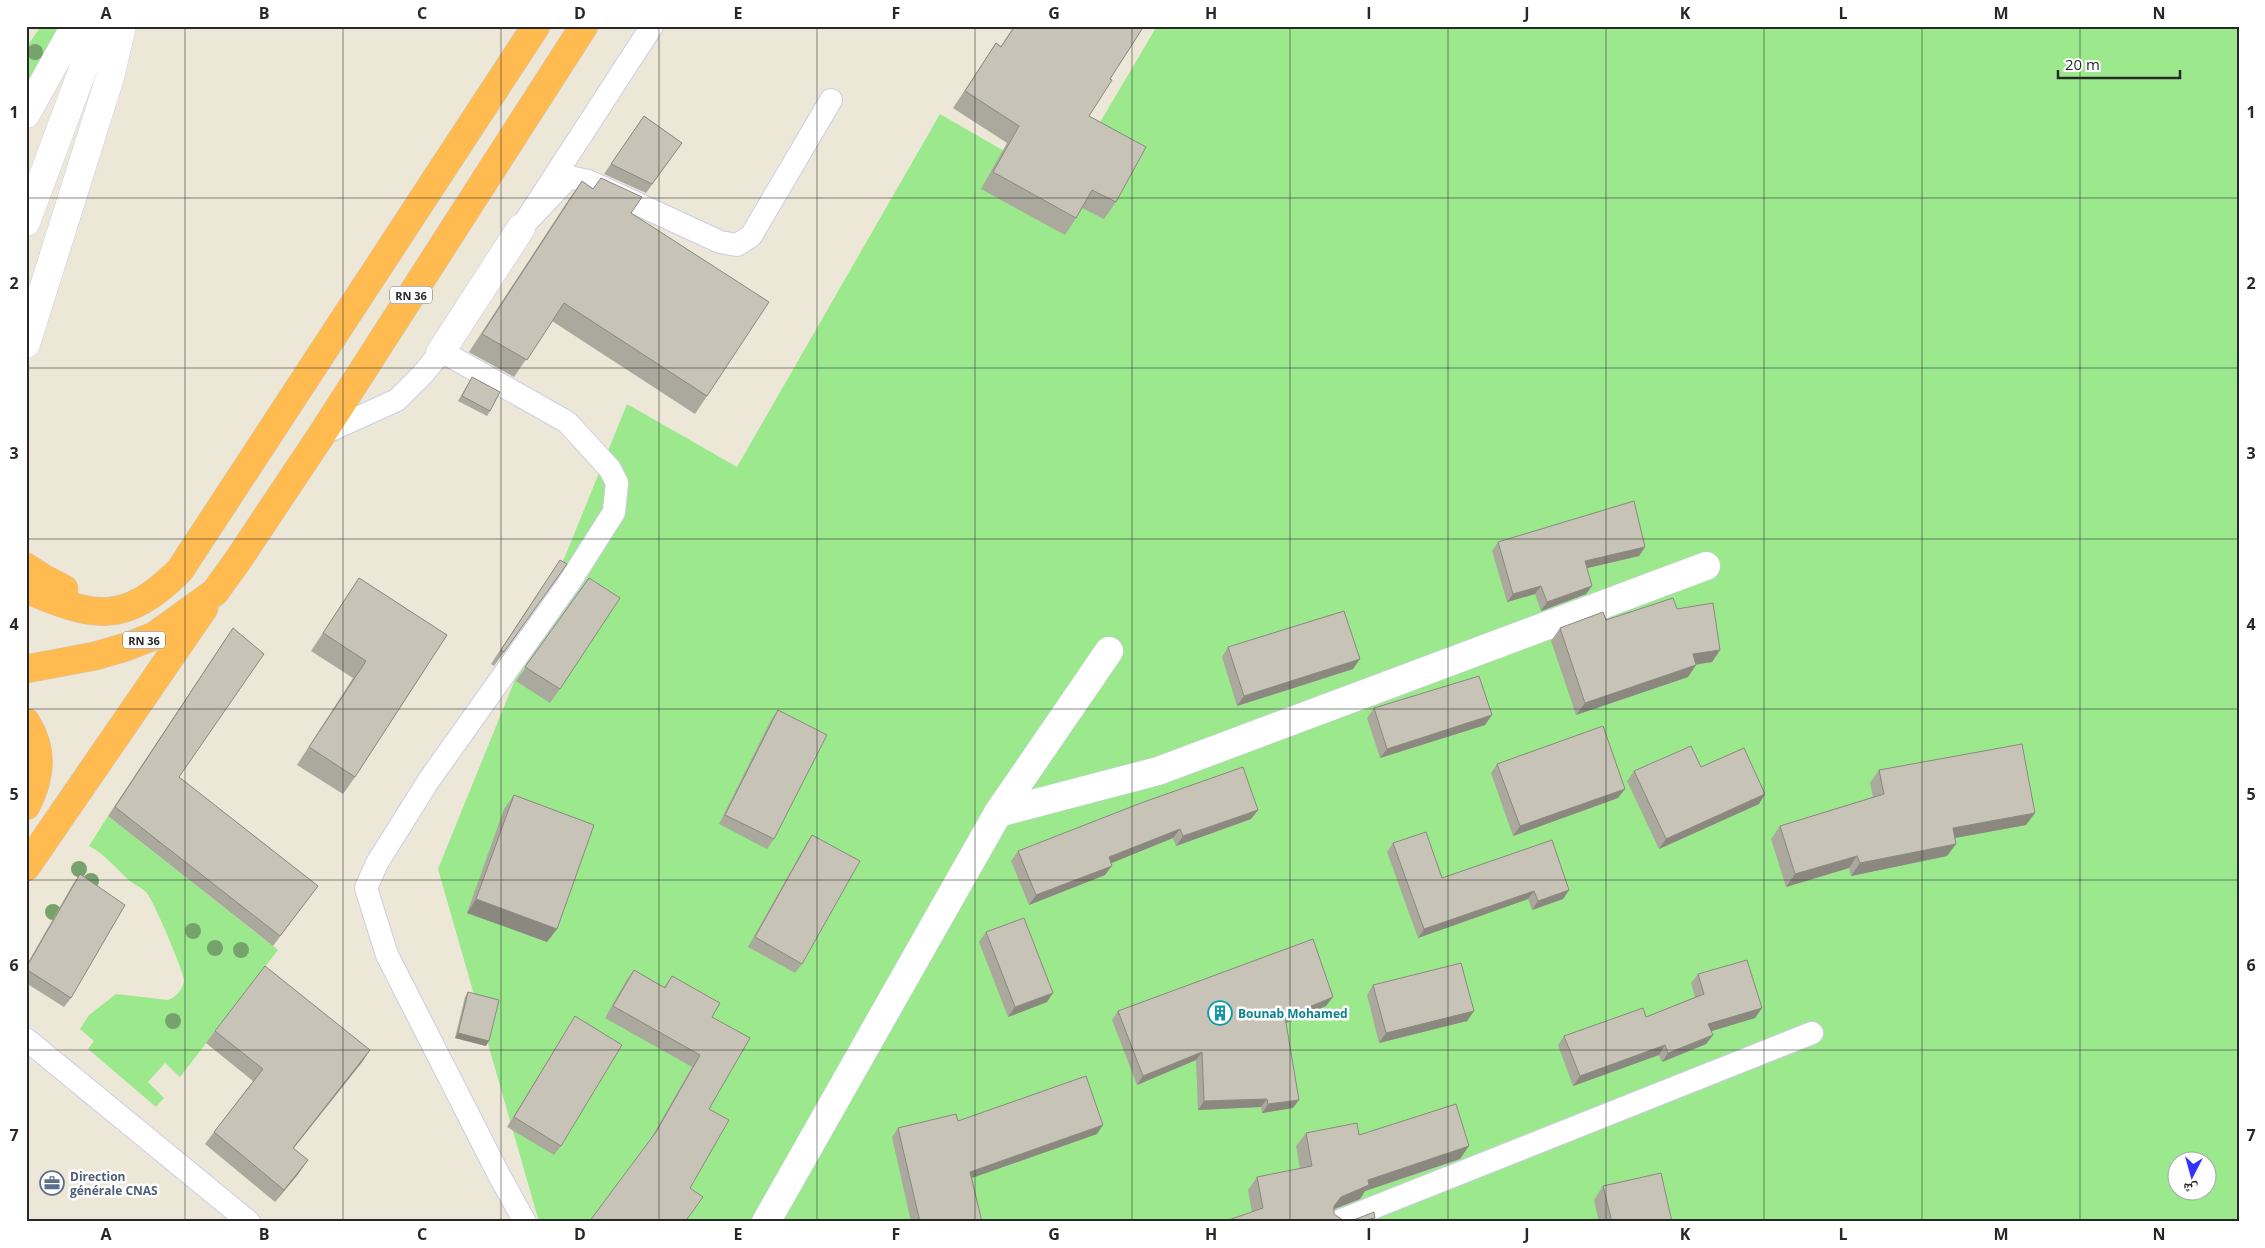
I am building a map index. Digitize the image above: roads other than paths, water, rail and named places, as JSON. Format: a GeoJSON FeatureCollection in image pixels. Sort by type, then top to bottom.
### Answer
{"type":"FeatureCollection","features":[{"type":"Feature","properties":{"kind":"highway"},"geometry":{"type":"LineString","coordinates":[[26,589],[65,606],[89,611],[114,611],[139,604],[162,588],[180,570],[536,26]]}},
{"type":"Feature","properties":{"kind":"highway","name":"RN 36"},"geometry":{"type":"LineString","coordinates":[[26,669],[95,656],[154,636],[215,592],[322,434],[584,26]]}},
{"type":"Feature","properties":{"kind":"highway"},"geometry":{"type":"LineString","coordinates":[[26,567],[62,588],[82,594],[104,595],[123,592],[147,582],[193,551]]}},
{"type":"Feature","properties":{"kind":"highway"},"geometry":{"type":"LineString","coordinates":[[26,867],[215,592]]}},
{"type":"Feature","properties":{"kind":"highway"},"geometry":{"type":"LineString","coordinates":[[26,722],[39,750],[36,788],[26,806]]}},
{"type":"Feature","properties":{"kind":"street"},"geometry":{"type":"LineString","coordinates":[[26,114],[75,26]]}},
{"type":"Feature","properties":{"kind":"street"},"geometry":{"type":"LineString","coordinates":[[26,222],[99,26]]}},
{"type":"Feature","properties":{"kind":"street"},"geometry":{"type":"LineString","coordinates":[[26,344],[110,77],[122,26]]}},
{"type":"Feature","properties":{"kind":"street"},"geometry":{"type":"LineString","coordinates":[[440,353],[521,228]]}},
{"type":"Feature","properties":{"kind":"street"},"geometry":{"type":"LineString","coordinates":[[998,813],[1158,771],[1706,566]]}},
{"type":"Feature","properties":{"kind":"street"},"geometry":{"type":"LineString","coordinates":[[766,1222],[998,813],[1109,651]]}},
{"type":"Feature","properties":{"kind":"lane"},"geometry":{"type":"LineString","coordinates":[[521,228],[652,26]]}},
{"type":"Feature","properties":{"kind":"lane"},"geometry":{"type":"LineString","coordinates":[[521,228],[569,177],[588,181],[720,242],[737,245],[751,236],[830,100]]}},
{"type":"Feature","properties":{"kind":"lane"},"geometry":{"type":"LineString","coordinates":[[322,434],[397,400],[422,375],[440,353],[450,356],[567,422],[610,469],[617,483],[614,512],[570,583],[429,780],[377,863],[366,888],[387,955],[499,1175],[525,1222]]}},
{"type":"Feature","properties":{"kind":"lane"},"geometry":{"type":"LineString","coordinates":[[1337,1222],[1812,1033]]}},
{"type":"Feature","properties":{"kind":"lane"},"geometry":{"type":"LineString","coordinates":[[26,1039],[249,1222]]}},
{"type":"Feature","properties":{"kind":"place","name":"Bounab Mohamed"},"geometry":{"type":"Point","coordinates":[1220,1013]}},
{"type":"Feature","properties":{"kind":"place","name":"Direction générale CNAS"},"geometry":{"type":"Point","coordinates":[52,1183]}}]}
